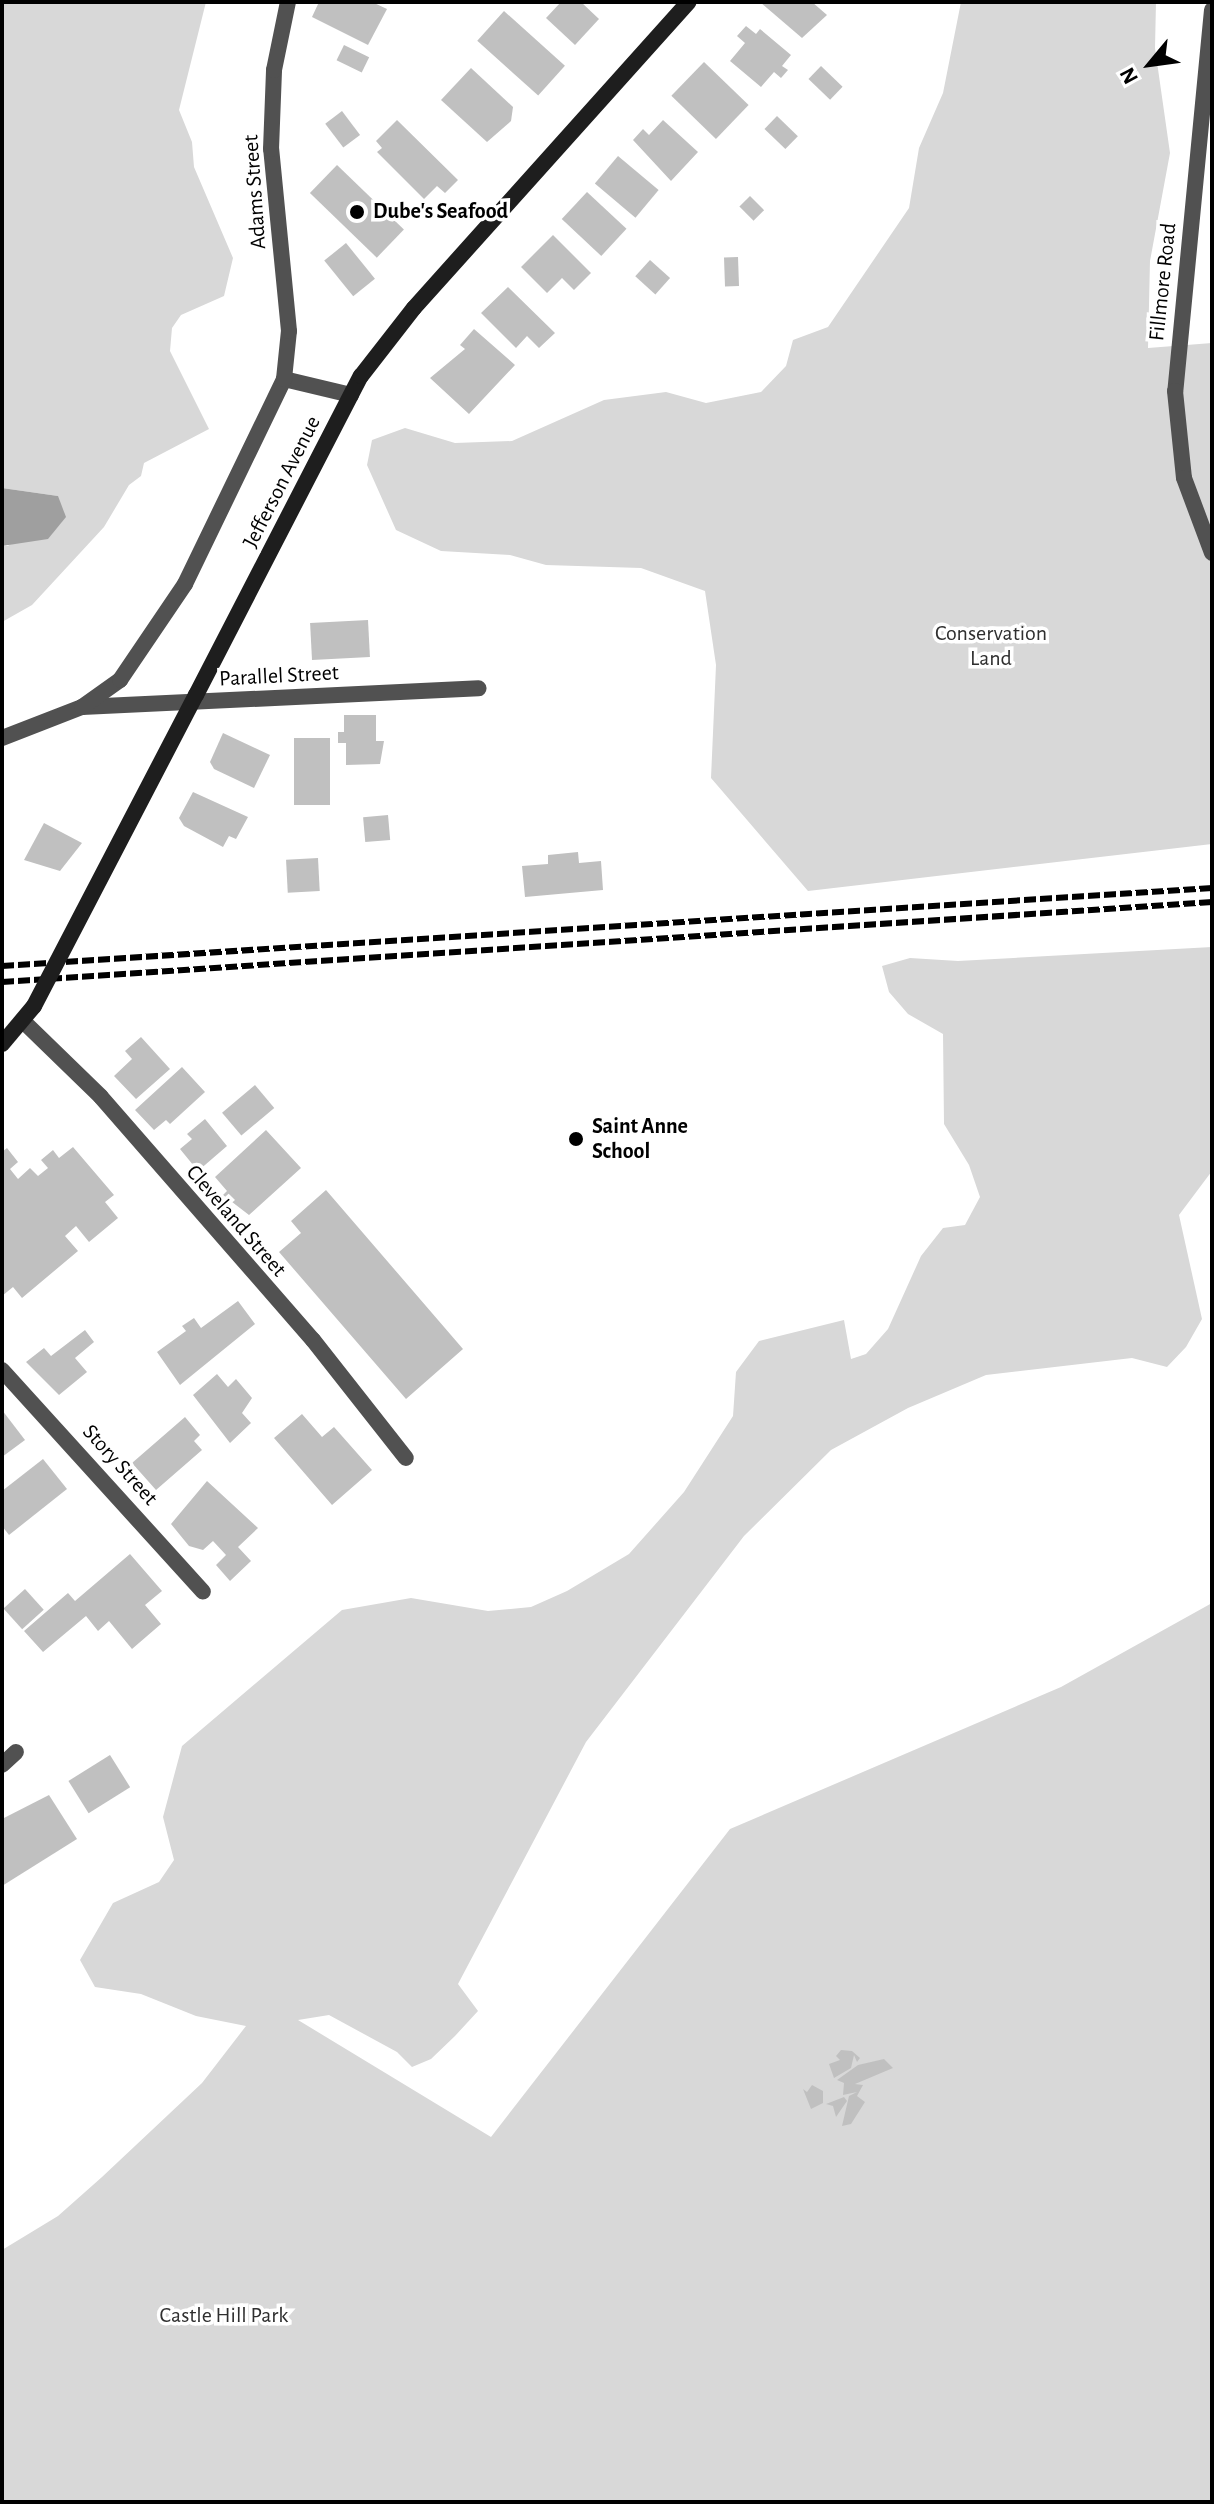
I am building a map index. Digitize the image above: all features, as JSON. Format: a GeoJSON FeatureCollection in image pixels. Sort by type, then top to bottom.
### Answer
{"type":"FeatureCollection","features":[{"type":"Feature","properties":{"kind":"main road","name":"Jefferson Avenue"},"geometry":{"type":"LineString","coordinates":[[2,1044],[24,1022],[34,1006],[351,395],[414,308],[689,2]]}},
{"type":"Feature","properties":{"kind":"street","name":"Adams Street"},"geometry":{"type":"LineString","coordinates":[[284,379],[289,331],[271,149],[274,70],[288,2]]}},
{"type":"Feature","properties":{"kind":"street","name":"Fillmore Road"},"geometry":{"type":"LineString","coordinates":[[1212,10],[1175,391],[1184,478],[1197,524],[1212,553]]}},
{"type":"Feature","properties":{"kind":"street"},"geometry":{"type":"LineString","coordinates":[[284,379],[351,395]]}},
{"type":"Feature","properties":{"kind":"street","name":"Parallel Street"},"geometry":{"type":"LineString","coordinates":[[2,738],[82,707],[120,680],[185,584],[284,379]]}},
{"type":"Feature","properties":{"kind":"street","name":"Parallel Street"},"geometry":{"type":"LineString","coordinates":[[82,707],[479,688]]}},
{"type":"Feature","properties":{"kind":"street","name":"Cleveland Street"},"geometry":{"type":"LineString","coordinates":[[24,1022],[101,1097],[313,1340],[406,1458]]}},
{"type":"Feature","properties":{"kind":"street","name":"Story Street"},"geometry":{"type":"LineString","coordinates":[[2,1370],[203,1592]]}},
{"type":"Feature","properties":{"kind":"street"},"geometry":{"type":"LineString","coordinates":[[2,1765],[16,1752]]}},
{"type":"Feature","properties":{"kind":"green space"},"geometry":{"type":"Polygon","coordinates":[[[2,2],[206,2],[179,110],[192,142],[194,167],[233,258],[224,296],[181,315],[172,328],[170,351],[209,429],[144,463],[141,476],[129,485],[104,527],[32,605],[2,622],[2,546],[8,546],[58,496],[2,488],[2,2]]]}},
{"type":"Feature","properties":{"kind":"green space","name":"Conservation Land"},"geometry":{"type":"Polygon","coordinates":[[[961,2],[1156,2],[1155,48],[1170,153],[1150,261],[1148,348],[1212,343],[1212,844],[808,891],[711,778],[716,665],[705,591],[641,568],[546,565],[510,555],[441,551],[396,530],[367,465],[372,440],[405,428],[455,443],[512,441],[604,400],[666,392],[706,403],[761,392],[786,366],[793,340],[828,327],[909,208],[919,148],[943,93],[961,2]]]}},
{"type":"Feature","properties":{"kind":"green space","name":"Castle Hill Park"},"geometry":{"type":"Polygon","coordinates":[[[1212,947],[1212,1171],[1179,1215],[1202,1319],[1186,1347],[1167,1367],[1132,1358],[986,1375],[908,1408],[831,1450],[744,1536],[586,1742],[458,1984],[478,2011],[455,2036],[431,2059],[412,2067],[397,2052],[329,2015],[298,2020],[491,2137],[730,1829],[1061,1687],[1212,1603],[1212,2502],[2,2502],[2,2250],[58,2216],[102,2177],[202,2083],[246,2026],[196,2016],[141,1994],[95,1987],[80,1960],[113,1903],[159,1882],[174,1860],[163,1817],[182,1746],[342,1610],[411,1598],[488,1611],[531,1607],[567,1591],[629,1554],[684,1492],[733,1416],[736,1372],[759,1341],[844,1320],[851,1359],[866,1354],[888,1329],[921,1256],[943,1228],[965,1225],[980,1197],[969,1165],[944,1124],[943,1034],[908,1014],[889,992],[882,966],[910,958],[958,961],[1212,947]]]}},
{"type":"Feature","properties":{"kind":"shaded area"},"geometry":{"type":"Polygon","coordinates":[[[2,488],[58,496],[66,517],[48,539],[2,546],[2,488]]]}},
{"type":"Feature","properties":{"kind":"building"},"geometry":{"type":"Polygon","coordinates":[[[319,2],[372,2],[387,9],[368,45],[312,17],[319,2]]]}},
{"type":"Feature","properties":{"kind":"building"},"geometry":{"type":"Polygon","coordinates":[[[561,2],[581,2],[599,19],[575,45],[546,18],[561,2]]]}},
{"type":"Feature","properties":{"kind":"building"},"geometry":{"type":"Polygon","coordinates":[[[760,2],[812,2],[827,15],[802,38],[760,2]]]}},
{"type":"Feature","properties":{"kind":"building"},"geometry":{"type":"Polygon","coordinates":[[[504,11],[565,66],[538,96],[477,41],[504,11]]]}},
{"type":"Feature","properties":{"kind":"building"},"geometry":{"type":"Polygon","coordinates":[[[746,26],[756,34],[760,29],[791,55],[782,66],[788,70],[781,78],[774,72],[761,87],[730,61],[745,43],[737,36],[746,26]]]}},
{"type":"Feature","properties":{"kind":"building"},"geometry":{"type":"Polygon","coordinates":[[[344,45],[369,57],[362,73],[337,60],[344,45]]]}},
{"type":"Feature","properties":{"kind":"building"},"geometry":{"type":"Polygon","coordinates":[[[704,62],[749,105],[716,139],[671,96],[704,62]]]}},
{"type":"Feature","properties":{"kind":"building"},"geometry":{"type":"Polygon","coordinates":[[[821,66],[843,87],[830,100],[808,79],[821,66]]]}},
{"type":"Feature","properties":{"kind":"building"},"geometry":{"type":"Polygon","coordinates":[[[471,68],[513,107],[511,121],[487,142],[441,100],[471,68]]]}},
{"type":"Feature","properties":{"kind":"building"},"geometry":{"type":"Polygon","coordinates":[[[342,111],[360,135],[343,148],[325,124],[342,111]]]}},
{"type":"Feature","properties":{"kind":"building"},"geometry":{"type":"Polygon","coordinates":[[[777,116],[798,136],[785,149],[764,129],[777,116]]]}},
{"type":"Feature","properties":{"kind":"building"},"geometry":{"type":"Polygon","coordinates":[[[397,120],[458,180],[445,193],[437,186],[424,199],[377,152],[382,148],[376,141],[397,120]]]}},
{"type":"Feature","properties":{"kind":"building"},"geometry":{"type":"Polygon","coordinates":[[[663,120],[698,152],[671,181],[633,140],[643,129],[649,135],[663,120]]]}},
{"type":"Feature","properties":{"kind":"building"},"geometry":{"type":"Polygon","coordinates":[[[618,156],[659,190],[635,218],[595,184],[618,156]]]}},
{"type":"Feature","properties":{"kind":"building","name":"Dube's Seafood"},"geometry":{"type":"Polygon","coordinates":[[[337,165],[404,230],[377,258],[310,193],[337,165]]]}},
{"type":"Feature","properties":{"kind":"building"},"geometry":{"type":"Polygon","coordinates":[[[587,192],[626,229],[601,256],[562,219],[587,192]]]}},
{"type":"Feature","properties":{"kind":"building"},"geometry":{"type":"Polygon","coordinates":[[[750,196],[764,210],[754,221],[739,207],[750,196]]]}},
{"type":"Feature","properties":{"kind":"building"},"geometry":{"type":"Polygon","coordinates":[[[553,235],[591,273],[574,290],[562,278],[547,293],[521,267],[553,235]]]}},
{"type":"Feature","properties":{"kind":"building"},"geometry":{"type":"Polygon","coordinates":[[[346,243],[375,279],[353,296],[324,261],[346,243]]]}},
{"type":"Feature","properties":{"kind":"building"},"geometry":{"type":"Polygon","coordinates":[[[724,257],[738,257],[739,286],[725,286],[724,257]]]}},
{"type":"Feature","properties":{"kind":"building"},"geometry":{"type":"Polygon","coordinates":[[[650,260],[670,278],[655,294],[635,276],[650,260]]]}},
{"type":"Feature","properties":{"kind":"building"},"geometry":{"type":"Polygon","coordinates":[[[508,287],[555,333],[539,348],[527,336],[516,348],[481,313],[508,287]]]}},
{"type":"Feature","properties":{"kind":"building"},"geometry":{"type":"Polygon","coordinates":[[[474,329],[515,365],[469,414],[430,378],[465,349],[460,345],[474,329]]]}},
{"type":"Feature","properties":{"kind":"building"},"geometry":{"type":"Polygon","coordinates":[[[368,620],[370,657],[312,660],[310,623],[368,620]]]}},
{"type":"Feature","properties":{"kind":"building"},"geometry":{"type":"Polygon","coordinates":[[[344,715],[376,715],[376,741],[384,741],[380,764],[346,765],[346,743],[338,743],[338,732],[344,732],[344,715]]]}},
{"type":"Feature","properties":{"kind":"building"},"geometry":{"type":"Polygon","coordinates":[[[223,733],[270,755],[254,788],[214,769],[210,762],[223,733]]]}},
{"type":"Feature","properties":{"kind":"building"},"geometry":{"type":"Polygon","coordinates":[[[294,738],[330,738],[330,805],[294,805],[294,738]]]}},
{"type":"Feature","properties":{"kind":"building"},"geometry":{"type":"Polygon","coordinates":[[[193,792],[248,817],[236,839],[229,836],[223,847],[184,826],[179,818],[193,792]]]}},
{"type":"Feature","properties":{"kind":"building"},"geometry":{"type":"Polygon","coordinates":[[[388,815],[390,840],[365,842],[363,817],[388,815]]]}},
{"type":"Feature","properties":{"kind":"building"},"geometry":{"type":"Polygon","coordinates":[[[44,823],[82,843],[60,871],[24,860],[44,823]]]}},
{"type":"Feature","properties":{"kind":"building"},"geometry":{"type":"Polygon","coordinates":[[[578,852],[579,863],[601,861],[603,890],[525,897],[522,866],[548,864],[548,855],[578,852]]]}},
{"type":"Feature","properties":{"kind":"building"},"geometry":{"type":"Polygon","coordinates":[[[318,858],[320,891],[288,893],[286,860],[318,858]]]}},
{"type":"Feature","properties":{"kind":"building"},"geometry":{"type":"Polygon","coordinates":[[[141,1037],[170,1069],[136,1099],[114,1076],[132,1059],[125,1051],[141,1037]]]}},
{"type":"Feature","properties":{"kind":"building"},"geometry":{"type":"Polygon","coordinates":[[[182,1067],[205,1092],[170,1124],[166,1120],[154,1130],[135,1110],[182,1067]]]}},
{"type":"Feature","properties":{"kind":"building"},"geometry":{"type":"Polygon","coordinates":[[[255,1085],[274,1108],[241,1136],[222,1113],[255,1085]]]}},
{"type":"Feature","properties":{"kind":"building"},"geometry":{"type":"Polygon","coordinates":[[[205,1119],[227,1146],[198,1171],[180,1149],[192,1139],[187,1134],[205,1119]]]}},
{"type":"Feature","properties":{"kind":"building"},"geometry":{"type":"Polygon","coordinates":[[[266,1130],[301,1168],[249,1215],[223,1195],[227,1191],[215,1177],[266,1130]]]}},
{"type":"Feature","properties":{"kind":"building"},"geometry":{"type":"Polygon","coordinates":[[[73,1147],[114,1195],[105,1202],[118,1218],[89,1242],[76,1226],[65,1236],[78,1251],[22,1298],[13,1287],[2,1296],[2,1152],[7,1148],[18,1162],[10,1169],[18,1179],[30,1168],[38,1176],[48,1168],[41,1160],[53,1150],[59,1158],[73,1147]]]}},
{"type":"Feature","properties":{"kind":"building"},"geometry":{"type":"Polygon","coordinates":[[[326,1190],[463,1349],[406,1399],[279,1252],[301,1233],[291,1221],[326,1190]]]}},
{"type":"Feature","properties":{"kind":"building"},"geometry":{"type":"Polygon","coordinates":[[[238,1301],[255,1324],[180,1385],[157,1352],[186,1331],[182,1326],[194,1318],[201,1328],[238,1301]]]}},
{"type":"Feature","properties":{"kind":"building"},"geometry":{"type":"Polygon","coordinates":[[[85,1330],[94,1342],[75,1358],[87,1372],[59,1395],[26,1362],[44,1348],[51,1356],[85,1330]]]}},
{"type":"Feature","properties":{"kind":"building"},"geometry":{"type":"Polygon","coordinates":[[[217,1374],[228,1387],[236,1379],[252,1398],[242,1413],[251,1423],[230,1443],[193,1395],[217,1374]]]}},
{"type":"Feature","properties":{"kind":"building"},"geometry":{"type":"Polygon","coordinates":[[[2,1410],[25,1440],[2,1457],[2,1410]]]}},
{"type":"Feature","properties":{"kind":"building"},"geometry":{"type":"Polygon","coordinates":[[[302,1414],[322,1437],[334,1427],[372,1470],[332,1505],[274,1438],[302,1414]]]}},
{"type":"Feature","properties":{"kind":"building"},"geometry":{"type":"Polygon","coordinates":[[[185,1417],[200,1435],[194,1441],[202,1450],[156,1490],[132,1463],[185,1417]]]}},
{"type":"Feature","properties":{"kind":"building"},"geometry":{"type":"Polygon","coordinates":[[[43,1459],[67,1489],[9,1535],[2,1526],[2,1491],[43,1459]]]}},
{"type":"Feature","properties":{"kind":"building"},"geometry":{"type":"Polygon","coordinates":[[[207,1481],[258,1528],[238,1547],[251,1561],[230,1581],[216,1565],[226,1555],[213,1541],[203,1550],[189,1546],[171,1524],[207,1481]]]}},
{"type":"Feature","properties":{"kind":"building"},"geometry":{"type":"Polygon","coordinates":[[[130,1554],[162,1591],[145,1605],[161,1624],[132,1649],[109,1621],[98,1631],[86,1616],[43,1652],[24,1631],[68,1593],[75,1601],[130,1554]]]}},
{"type":"Feature","properties":{"kind":"building"},"geometry":{"type":"Polygon","coordinates":[[[25,1589],[44,1610],[22,1629],[3,1608],[25,1589]]]}},
{"type":"Feature","properties":{"kind":"building"},"geometry":{"type":"Polygon","coordinates":[[[110,1755],[130,1787],[89,1813],[68,1781],[110,1755]]]}},
{"type":"Feature","properties":{"kind":"building"},"geometry":{"type":"Polygon","coordinates":[[[49,1795],[77,1839],[2,1886],[2,1819],[49,1795]]]}},
{"type":"Feature","properties":{"kind":"building"},"geometry":{"type":"Polygon","coordinates":[[[841,2050],[852,2051],[860,2058],[857,2062],[854,2055],[851,2068],[834,2078],[829,2064],[840,2060],[836,2056],[841,2050]]]}},
{"type":"Feature","properties":{"kind":"building"},"geometry":{"type":"Polygon","coordinates":[[[884,2059],[893,2068],[855,2084],[863,2085],[857,2096],[865,2102],[851,2124],[842,2126],[849,2096],[857,2092],[843,2095],[844,2083],[837,2080],[858,2065],[884,2059]]]}},
{"type":"Feature","properties":{"kind":"building"},"geometry":{"type":"Polygon","coordinates":[[[812,2085],[823,2091],[823,2103],[811,2109],[803,2089],[807,2092],[812,2085]]]}},
{"type":"Feature","properties":{"kind":"building"},"geometry":{"type":"Polygon","coordinates":[[[844,2097],[847,2101],[836,2117],[833,2106],[826,2104],[844,2097]]]}},
{"type":"Feature","properties":{"kind":"railway"},"geometry":{"type":"LineString","coordinates":[[2,966],[1212,888]]}},
{"type":"Feature","properties":{"kind":"railway"},"geometry":{"type":"LineString","coordinates":[[2,982],[1212,902]]}},
{"type":"Feature","properties":{"kind":"place","name":"Dube's Seafood"},"geometry":{"type":"Point","coordinates":[357,212]}},
{"type":"Feature","properties":{"kind":"place","name":"Saint Anne School"},"geometry":{"type":"Point","coordinates":[576,1139]}}]}
